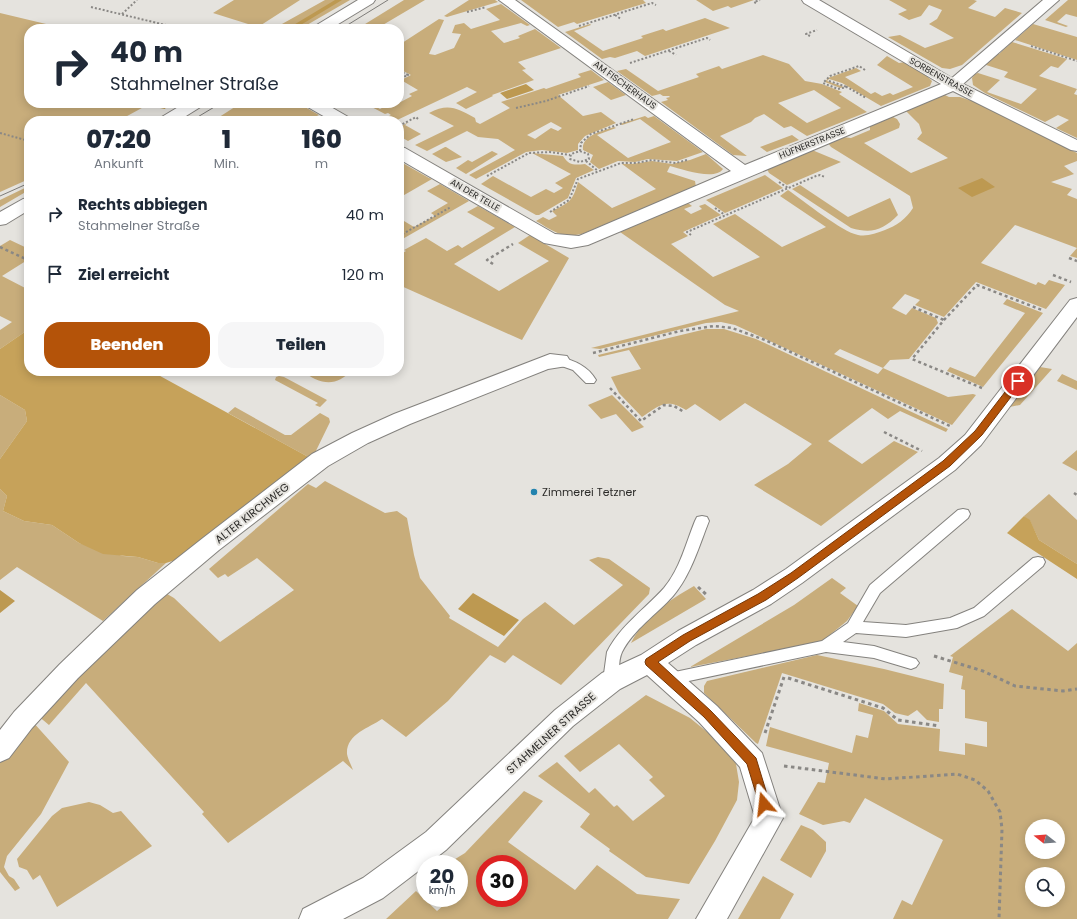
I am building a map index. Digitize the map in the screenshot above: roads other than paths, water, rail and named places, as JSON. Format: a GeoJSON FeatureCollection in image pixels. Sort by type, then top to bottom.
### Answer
{"type":"FeatureCollection","features":[{"type":"Feature","properties":{"kind":"street"},"geometry":{"type":"LineString","coordinates":[[328,24],[368,0]]}},
{"type":"Feature","properties":{"kind":"street","name":"AM FISCHERHAUS"},"geometry":{"type":"LineString","coordinates":[[506,0],[659,110],[742,172]]}},
{"type":"Feature","properties":{"kind":"street","name":"SORBENSTRASSE"},"geometry":{"type":"LineString","coordinates":[[809,0],[953,85],[1077,146]]}},
{"type":"Feature","properties":{"kind":"street","name":"HÜFNERSTRASSE"},"geometry":{"type":"LineString","coordinates":[[538,231],[571,242],[582,241],[742,172],[953,85],[1052,0]]}},
{"type":"Feature","properties":{"kind":"street"},"geometry":{"type":"LineString","coordinates":[[174,116],[188,108]]}},
{"type":"Feature","properties":{"kind":"street"},"geometry":{"type":"LineString","coordinates":[[321,108],[335,116]]}},
{"type":"Feature","properties":{"kind":"street","name":"AN DER TELLE"},"geometry":{"type":"LineString","coordinates":[[404,155],[538,231]]}},
{"type":"Feature","properties":{"kind":"street"},"geometry":{"type":"LineString","coordinates":[[0,220],[24,206]]}},
{"type":"Feature","properties":{"kind":"street","name":"STAHMELNER STRASSE"},"geometry":{"type":"LineString","coordinates":[[314,919],[373,888],[436,841],[564,718],[611,681],[650,662],[687,638],[762,597],[794,576],[947,464],[973,440],[984,426],[1075,294]]}},
{"type":"Feature","properties":{"kind":"street","name":"ALTER KIRCHWEG"},"geometry":{"type":"LineString","coordinates":[[0,750],[23,720],[69,671],[146,597],[211,544],[320,460],[360,438],[406,417],[541,364],[550,361],[560,361]]}},
{"type":"Feature","properties":{"kind":"street"},"geometry":{"type":"LineString","coordinates":[[650,662],[708,714],[754,762],[769,818],[711,919]]}},
{"type":"Feature","properties":{"kind":"lane"},"geometry":{"type":"LineString","coordinates":[[560,361],[569,363],[581,369],[590,380]]}},
{"type":"Feature","properties":{"kind":"lane"},"geometry":{"type":"LineString","coordinates":[[826,646],[853,627],[875,589],[963,514]]}},
{"type":"Feature","properties":{"kind":"lane"},"geometry":{"type":"LineString","coordinates":[[611,681],[614,652],[630,630],[668,590],[683,570],[702,521]]}},
{"type":"Feature","properties":{"kind":"lane"},"geometry":{"type":"LineString","coordinates":[[853,627],[906,631],[952,624],[979,612],[1038,562]]}},
{"type":"Feature","properties":{"kind":"lane"},"geometry":{"type":"LineString","coordinates":[[670,680],[826,646],[874,652],[911,663]]}},
{"type":"Feature","properties":{"kind":"waterway"},"geometry":{"type":"LineString","coordinates":[[298,24],[339,0]]}},
{"type":"Feature","properties":{"kind":"tram line"},"geometry":{"type":"LineString","coordinates":[[349,24],[388,0]]}},
{"type":"Feature","properties":{"kind":"tram line"},"geometry":{"type":"LineString","coordinates":[[199,116],[213,108]]}},
{"type":"Feature","properties":{"kind":"tram line"},"geometry":{"type":"LineString","coordinates":[[0,196],[24,185]]}},
{"type":"Feature","properties":{"kind":"place","name":"Zimmerei Tetzner"},"geometry":{"type":"Point","coordinates":[534,492]}}]}
